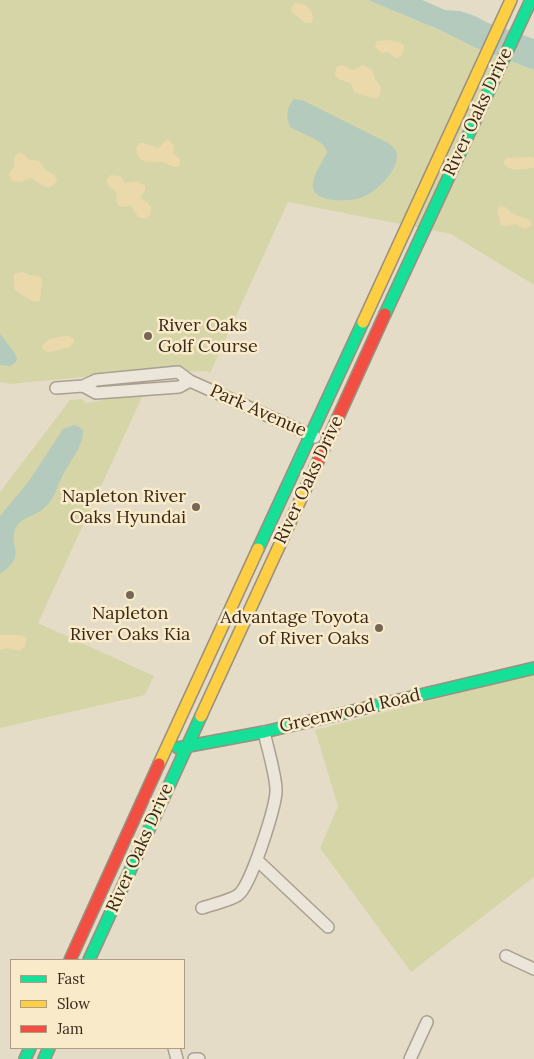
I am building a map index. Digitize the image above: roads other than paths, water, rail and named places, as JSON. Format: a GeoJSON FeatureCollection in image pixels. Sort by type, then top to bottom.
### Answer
{"type":"FeatureCollection","features":[{"type":"Feature","properties":{"kind":"main road","name":"River Oaks Drive"},"geometry":{"type":"LineString","coordinates":[[89,959],[531,0]]}},
{"type":"Feature","properties":{"kind":"main road","name":"River Oaks Drive"},"geometry":{"type":"LineString","coordinates":[[70,959],[164,751],[509,5]]}},
{"type":"Feature","properties":{"kind":"main road","name":"Greenwood Road"},"geometry":{"type":"LineString","coordinates":[[164,751],[264,732],[534,668]]}},
{"type":"Feature","properties":{"kind":"street","name":"Park Avenue"},"geometry":{"type":"LineString","coordinates":[[56,388],[83,386],[96,380],[178,372],[190,381],[326,442]]}},
{"type":"Feature","properties":{"kind":"street"},"geometry":{"type":"LineString","coordinates":[[202,908],[238,895],[248,884],[257,860],[259,849],[273,811],[276,790],[264,732]]}},
{"type":"Feature","properties":{"kind":"street"},"geometry":{"type":"LineString","coordinates":[[257,860],[328,927]]}},
{"type":"Feature","properties":{"kind":"street"},"geometry":{"type":"LineString","coordinates":[[506,956],[534,969]]}},
{"type":"Feature","properties":{"kind":"street"},"geometry":{"type":"LineString","coordinates":[[410,1059],[427,1022]]}},
{"type":"Feature","properties":{"kind":"street"},"geometry":{"type":"LineString","coordinates":[[194,1059],[199,1059]]}},
{"type":"Feature","properties":{"kind":"place","name":"River Oaks Golf Course"},"geometry":{"type":"Point","coordinates":[148,336]}},
{"type":"Feature","properties":{"kind":"place","name":"Napleton River Oaks Hyundai"},"geometry":{"type":"Point","coordinates":[196,507]}},
{"type":"Feature","properties":{"kind":"place","name":"Napleton River Oaks Kia"},"geometry":{"type":"Point","coordinates":[130,595]}},
{"type":"Feature","properties":{"kind":"place","name":"Advantage Toyota of River Oaks"},"geometry":{"type":"Point","coordinates":[379,628]}}]}
